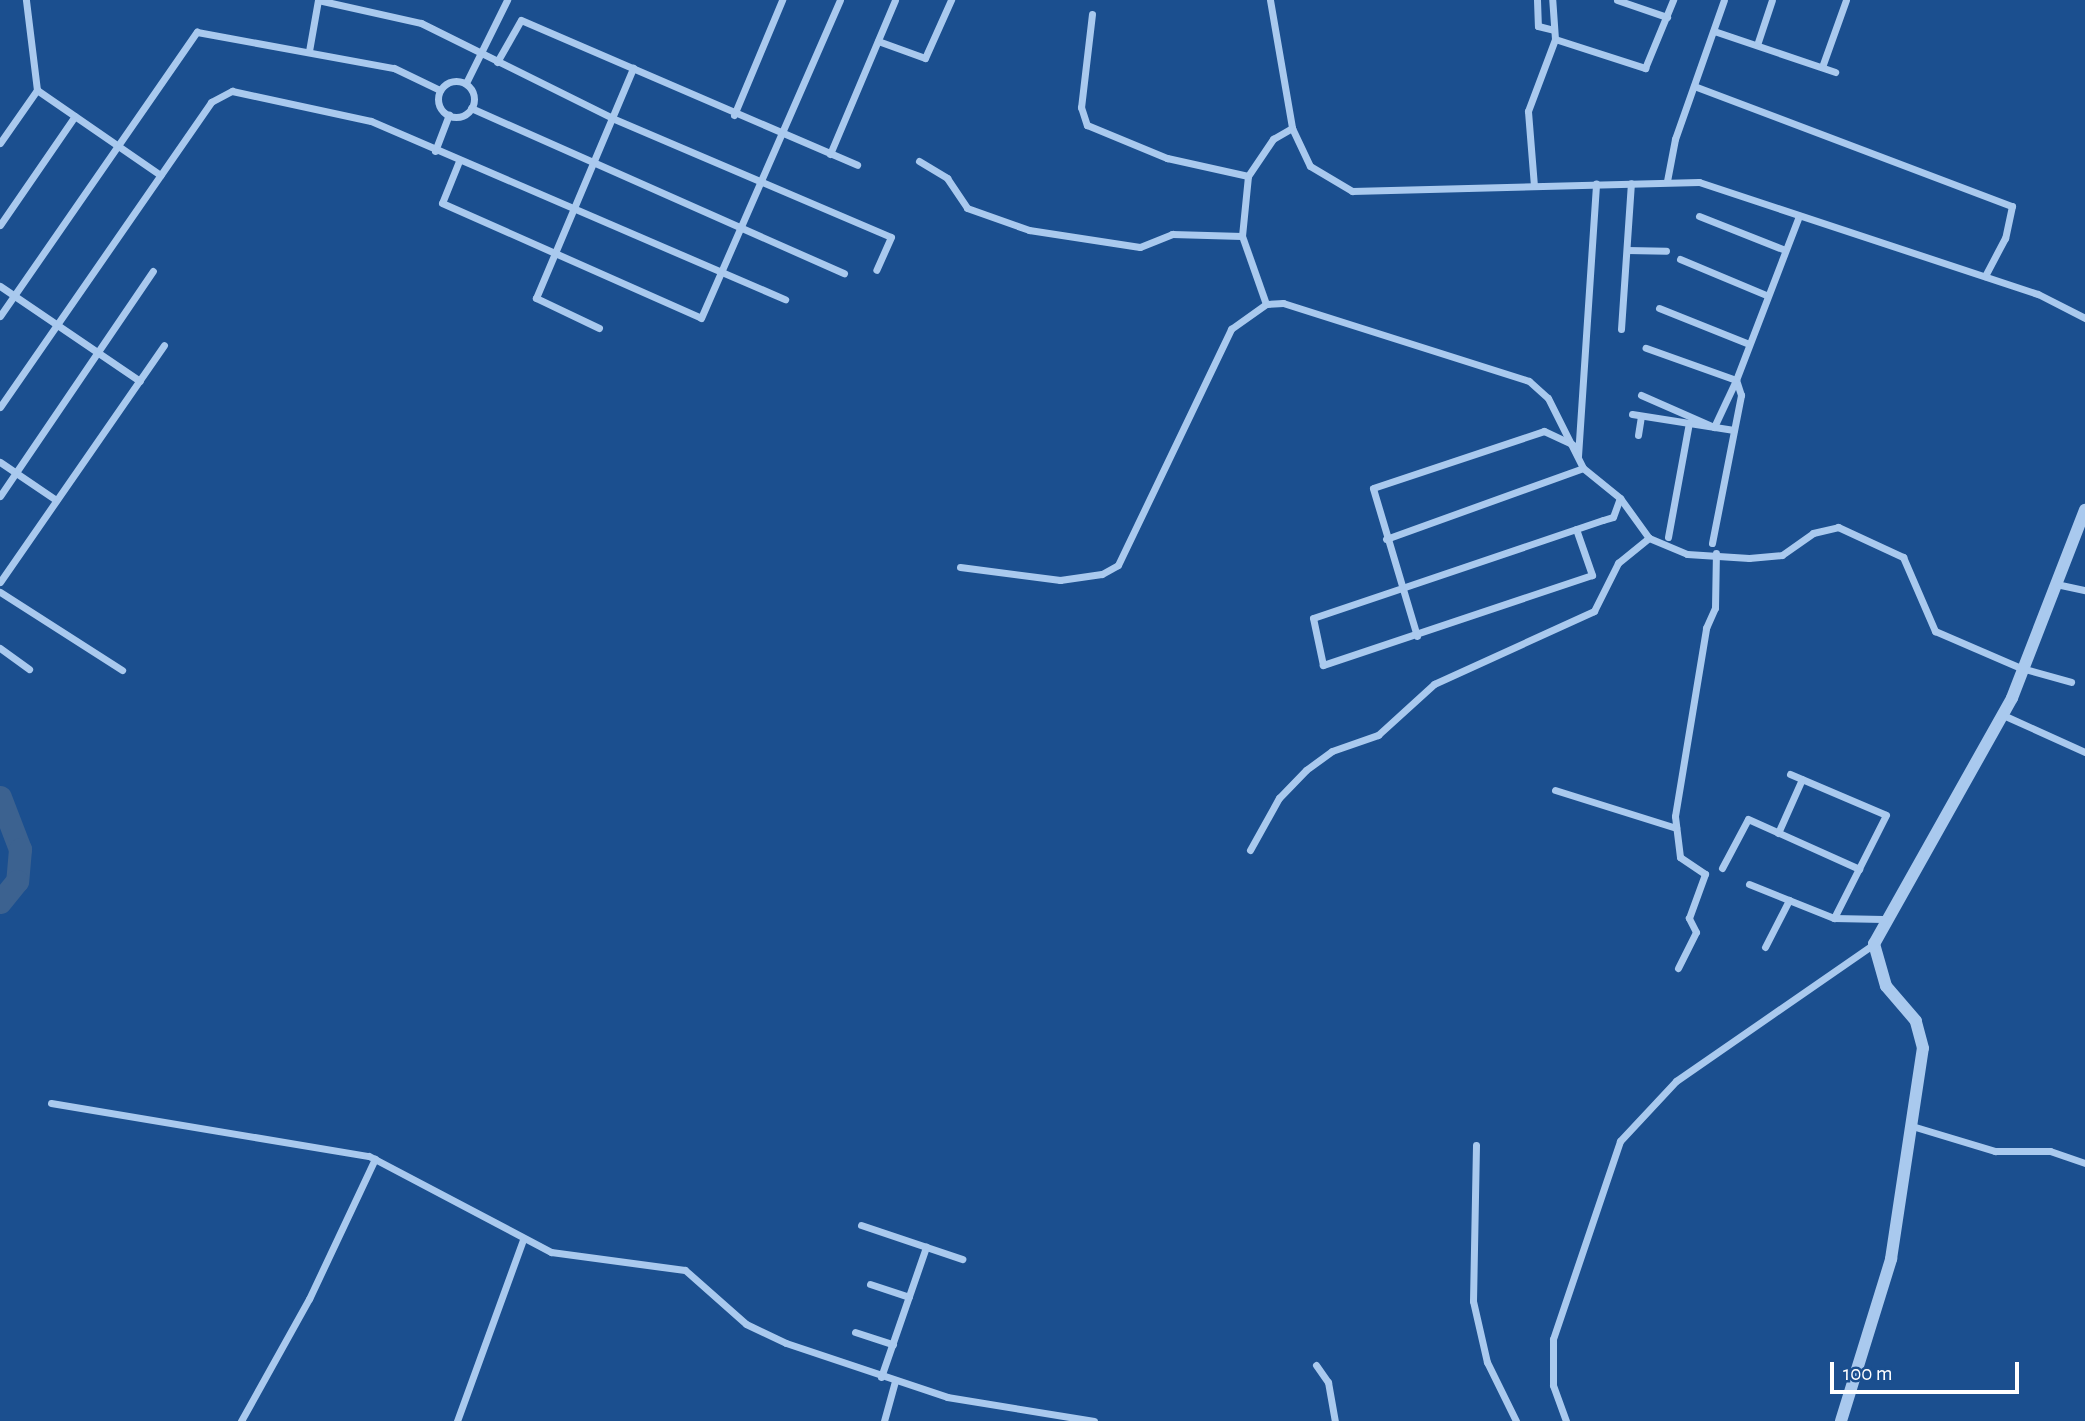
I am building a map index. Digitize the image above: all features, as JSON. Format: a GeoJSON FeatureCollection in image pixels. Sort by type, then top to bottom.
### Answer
{"type":"FeatureCollection","features":[{"type":"Feature","properties":{"kind":"street"},"geometry":{"type":"LineString","coordinates":[[0,142],[37,90],[26,0]]}},
{"type":"Feature","properties":{"kind":"street"},"geometry":{"type":"LineString","coordinates":[[309,51],[318,0],[421,23],[612,118],[891,237],[876,270]]}},
{"type":"Feature","properties":{"kind":"street"},"geometry":{"type":"LineString","coordinates":[[466,83],[507,0]]}},
{"type":"Feature","properties":{"kind":"street"},"geometry":{"type":"LineString","coordinates":[[734,115],[782,0]]}},
{"type":"Feature","properties":{"kind":"street"},"geometry":{"type":"LineString","coordinates":[[459,161],[442,203],[701,318],[840,0]]}},
{"type":"Feature","properties":{"kind":"street"},"geometry":{"type":"LineString","coordinates":[[830,155],[895,0]]}},
{"type":"Feature","properties":{"kind":"street"},"geometry":{"type":"LineString","coordinates":[[878,41],[925,58],[951,0]]}},
{"type":"Feature","properties":{"kind":"street"},"geometry":{"type":"LineString","coordinates":[[1270,0],[1292,128],[1310,166],[1352,191],[1667,181],[1719,186],[1799,216],[1985,276],[2085,318]]}},
{"type":"Feature","properties":{"kind":"street"},"geometry":{"type":"LineString","coordinates":[[1537,0],[1538,26],[1554,30]]}},
{"type":"Feature","properties":{"kind":"street"},"geometry":{"type":"LineString","coordinates":[[1534,186],[1528,111],[1555,39],[1552,0]]}},
{"type":"Feature","properties":{"kind":"street"},"geometry":{"type":"LineString","coordinates":[[1617,0],[1667,17]]}},
{"type":"Feature","properties":{"kind":"street"},"geometry":{"type":"LineString","coordinates":[[1555,39],[1645,68],[1673,0]]}},
{"type":"Feature","properties":{"kind":"street"},"geometry":{"type":"LineString","coordinates":[[1667,181],[1694,86],[1724,0]]}},
{"type":"Feature","properties":{"kind":"street"},"geometry":{"type":"LineString","coordinates":[[1757,46],[1772,0]]}},
{"type":"Feature","properties":{"kind":"street"},"geometry":{"type":"LineString","coordinates":[[1822,67],[1846,0]]}},
{"type":"Feature","properties":{"kind":"street"},"geometry":{"type":"LineString","coordinates":[[1537,9],[1553,9]]}},
{"type":"Feature","properties":{"kind":"street"},"geometry":{"type":"LineString","coordinates":[[1092,14],[1081,107],[1087,125],[1167,158],[1248,176]]}},
{"type":"Feature","properties":{"kind":"street"},"geometry":{"type":"LineString","coordinates":[[497,62],[521,19],[734,115],[857,165]]}},
{"type":"Feature","properties":{"kind":"street"},"geometry":{"type":"LineString","coordinates":[[1714,31],[1835,72]]}},
{"type":"Feature","properties":{"kind":"street"},"geometry":{"type":"LineString","coordinates":[[0,316],[197,32],[394,68],[440,90]]}},
{"type":"Feature","properties":{"kind":"street"},"geometry":{"type":"LineString","coordinates":[[599,328],[536,298],[633,68]]}},
{"type":"Feature","properties":{"kind":"street"},"geometry":{"type":"LineString","coordinates":[[449,115],[439,105],[440,90],[449,82],[466,83],[473,92],[471,108]]}},
{"type":"Feature","properties":{"kind":"street"},"geometry":{"type":"LineString","coordinates":[[1694,86],[2012,206],[2005,238],[1985,276]]}},
{"type":"Feature","properties":{"kind":"street"},"geometry":{"type":"LineString","coordinates":[[37,90],[160,175]]}},
{"type":"Feature","properties":{"kind":"street"},"geometry":{"type":"LineString","coordinates":[[0,407],[211,102],[232,91],[371,121],[435,151],[785,299]]}},
{"type":"Feature","properties":{"kind":"street"},"geometry":{"type":"LineString","coordinates":[[449,115],[471,108],[594,160],[844,273]]}},
{"type":"Feature","properties":{"kind":"street"},"geometry":{"type":"LineString","coordinates":[[435,151],[449,115]]}},
{"type":"Feature","properties":{"kind":"street"},"geometry":{"type":"LineString","coordinates":[[0,225],[75,116]]}},
{"type":"Feature","properties":{"kind":"street"},"geometry":{"type":"LineString","coordinates":[[1266,304],[1242,236],[1248,176],[1273,139],[1292,128]]}},
{"type":"Feature","properties":{"kind":"street"},"geometry":{"type":"LineString","coordinates":[[919,161],[947,178],[967,208],[1029,230],[1140,247],[1172,234],[1242,236]]}},
{"type":"Feature","properties":{"kind":"street"},"geometry":{"type":"LineString","coordinates":[[1621,329],[1631,183]]}},
{"type":"Feature","properties":{"kind":"street"},"geometry":{"type":"LineString","coordinates":[[1578,459],[1596,184]]}},
{"type":"Feature","properties":{"kind":"street"},"geometry":{"type":"LineString","coordinates":[[1699,216],[1785,250]]}},
{"type":"Feature","properties":{"kind":"street"},"geometry":{"type":"LineString","coordinates":[[1714,427],[1736,380],[1766,295],[1799,216]]}},
{"type":"Feature","properties":{"kind":"street"},"geometry":{"type":"LineString","coordinates":[[1627,250],[1666,251]]}},
{"type":"Feature","properties":{"kind":"street"},"geometry":{"type":"LineString","coordinates":[[1680,259],[1766,295]]}},
{"type":"Feature","properties":{"kind":"street"},"geometry":{"type":"LineString","coordinates":[[0,496],[153,271]]}},
{"type":"Feature","properties":{"kind":"street"},"geometry":{"type":"LineString","coordinates":[[0,286],[140,381]]}},
{"type":"Feature","properties":{"kind":"street"},"geometry":{"type":"LineString","coordinates":[[960,567],[1060,580],[1102,574],[1118,565],[1231,329],[1266,304],[1283,303],[1530,381],[1548,398],[1583,468],[1620,498],[1649,538],[1687,554],[1782,555],[1813,533],[1838,527],[1903,556],[1935,631],[2021,668],[2071,682]]}},
{"type":"Feature","properties":{"kind":"street"},"geometry":{"type":"LineString","coordinates":[[1659,308],[1749,344]]}},
{"type":"Feature","properties":{"kind":"street"},"geometry":{"type":"LineString","coordinates":[[0,582],[164,345]]}},
{"type":"Feature","properties":{"kind":"street"},"geometry":{"type":"LineString","coordinates":[[1646,348],[1736,380]]}},
{"type":"Feature","properties":{"kind":"street"},"geometry":{"type":"LineString","coordinates":[[1712,543],[1741,395],[1736,380]]}},
{"type":"Feature","properties":{"kind":"street"},"geometry":{"type":"LineString","coordinates":[[1641,394],[1714,427]]}},
{"type":"Feature","properties":{"kind":"street"},"geometry":{"type":"LineString","coordinates":[[1638,435],[1637,415],[1734,430]]}},
{"type":"Feature","properties":{"kind":"street"},"geometry":{"type":"LineString","coordinates":[[1668,537],[1689,423]]}},
{"type":"Feature","properties":{"kind":"street"},"geometry":{"type":"LineString","coordinates":[[1417,636],[1386,540],[1373,488],[1544,431],[1573,445]]}},
{"type":"Feature","properties":{"kind":"street"},"geometry":{"type":"LineString","coordinates":[[0,461],[56,500]]}},
{"type":"Feature","properties":{"kind":"street"},"geometry":{"type":"LineString","coordinates":[[1386,540],[1583,468]]}},
{"type":"Feature","properties":{"kind":"street"},"geometry":{"type":"LineString","coordinates":[[1576,529],[1592,575],[1417,636],[1323,665],[1313,618],[1576,529],[1613,517],[1620,498]]}},
{"type":"Feature","properties":{"kind":"street"},"geometry":{"type":"LineString","coordinates":[[1566,1421],[1553,1385],[1553,1339],[1620,1141],[1676,1082],[1874,944],[1883,919],[2003,715],[2085,510]]}},
{"type":"Feature","properties":{"kind":"street"},"geometry":{"type":"LineString","coordinates":[[1250,850],[1279,797],[1306,770],[1332,751],[1378,735],[1434,684],[1594,611],[1618,563],[1649,538]]}},
{"type":"Feature","properties":{"kind":"street"},"geometry":{"type":"LineString","coordinates":[[1678,968],[1696,932],[1689,918],[1705,874],[1680,857],[1676,828],[1678,772],[1714,608],[1716,553]]}},
{"type":"Feature","properties":{"kind":"street"},"geometry":{"type":"LineString","coordinates":[[2055,584],[2085,590]]}},
{"type":"Feature","properties":{"kind":"street"},"geometry":{"type":"LineString","coordinates":[[0,592],[122,670]]}},
{"type":"Feature","properties":{"kind":"street"},"geometry":{"type":"LineString","coordinates":[[0,649],[29,669]]}},
{"type":"Feature","properties":{"kind":"street"},"geometry":{"type":"LineString","coordinates":[[2003,715],[2085,752]]}},
{"type":"Feature","properties":{"kind":"street"},"geometry":{"type":"LineString","coordinates":[[1790,774],[1886,815],[1833,918]]}},
{"type":"Feature","properties":{"kind":"street"},"geometry":{"type":"LineString","coordinates":[[1778,833],[1802,779]]}},
{"type":"Feature","properties":{"kind":"street"},"geometry":{"type":"LineString","coordinates":[[1555,790],[1676,828]]}},
{"type":"Feature","properties":{"kind":"street"},"geometry":{"type":"LineString","coordinates":[[1722,868],[1748,819],[1859,869]]}},
{"type":"Feature","properties":{"kind":"street"},"geometry":{"type":"LineString","coordinates":[[1749,884],[1833,918],[1883,919]]}},
{"type":"Feature","properties":{"kind":"street"},"geometry":{"type":"LineString","coordinates":[[1765,947],[1789,900]]}},
{"type":"Feature","properties":{"kind":"street"},"geometry":{"type":"LineString","coordinates":[[1841,1421],[1883,1290],[1912,1126],[1922,1037],[1886,986],[1874,944]]}},
{"type":"Feature","properties":{"kind":"street"},"geometry":{"type":"LineString","coordinates":[[51,1103],[375,1159],[523,1240],[573,1257],[685,1270],[757,1331],[881,1377],[1046,1417],[1094,1421]]}},
{"type":"Feature","properties":{"kind":"street"},"geometry":{"type":"LineString","coordinates":[[1912,1126],[1995,1151],[2050,1151],[2085,1163]]}},
{"type":"Feature","properties":{"kind":"street"},"geometry":{"type":"LineString","coordinates":[[1476,1145],[1473,1301],[1487,1362],[1517,1421]]}},
{"type":"Feature","properties":{"kind":"street"},"geometry":{"type":"LineString","coordinates":[[242,1421],[309,1299],[375,1159]]}},
{"type":"Feature","properties":{"kind":"street"},"geometry":{"type":"LineString","coordinates":[[861,1225],[962,1259]]}},
{"type":"Feature","properties":{"kind":"street"},"geometry":{"type":"LineString","coordinates":[[457,1421],[523,1240]]}},
{"type":"Feature","properties":{"kind":"street"},"geometry":{"type":"LineString","coordinates":[[881,1377],[926,1247]]}},
{"type":"Feature","properties":{"kind":"street"},"geometry":{"type":"LineString","coordinates":[[870,1283],[909,1297]]}},
{"type":"Feature","properties":{"kind":"street"},"geometry":{"type":"LineString","coordinates":[[855,1332],[893,1345]]}},
{"type":"Feature","properties":{"kind":"street"},"geometry":{"type":"LineString","coordinates":[[1316,1364],[1328,1382],[1335,1421]]}},
{"type":"Feature","properties":{"kind":"street"},"geometry":{"type":"LineString","coordinates":[[884,1421],[895,1381]]}},
{"type":"Feature","properties":{"kind":"waterway"},"geometry":{"type":"LineString","coordinates":[[0,797],[20,849],[17,881],[0,902]]}}]}
